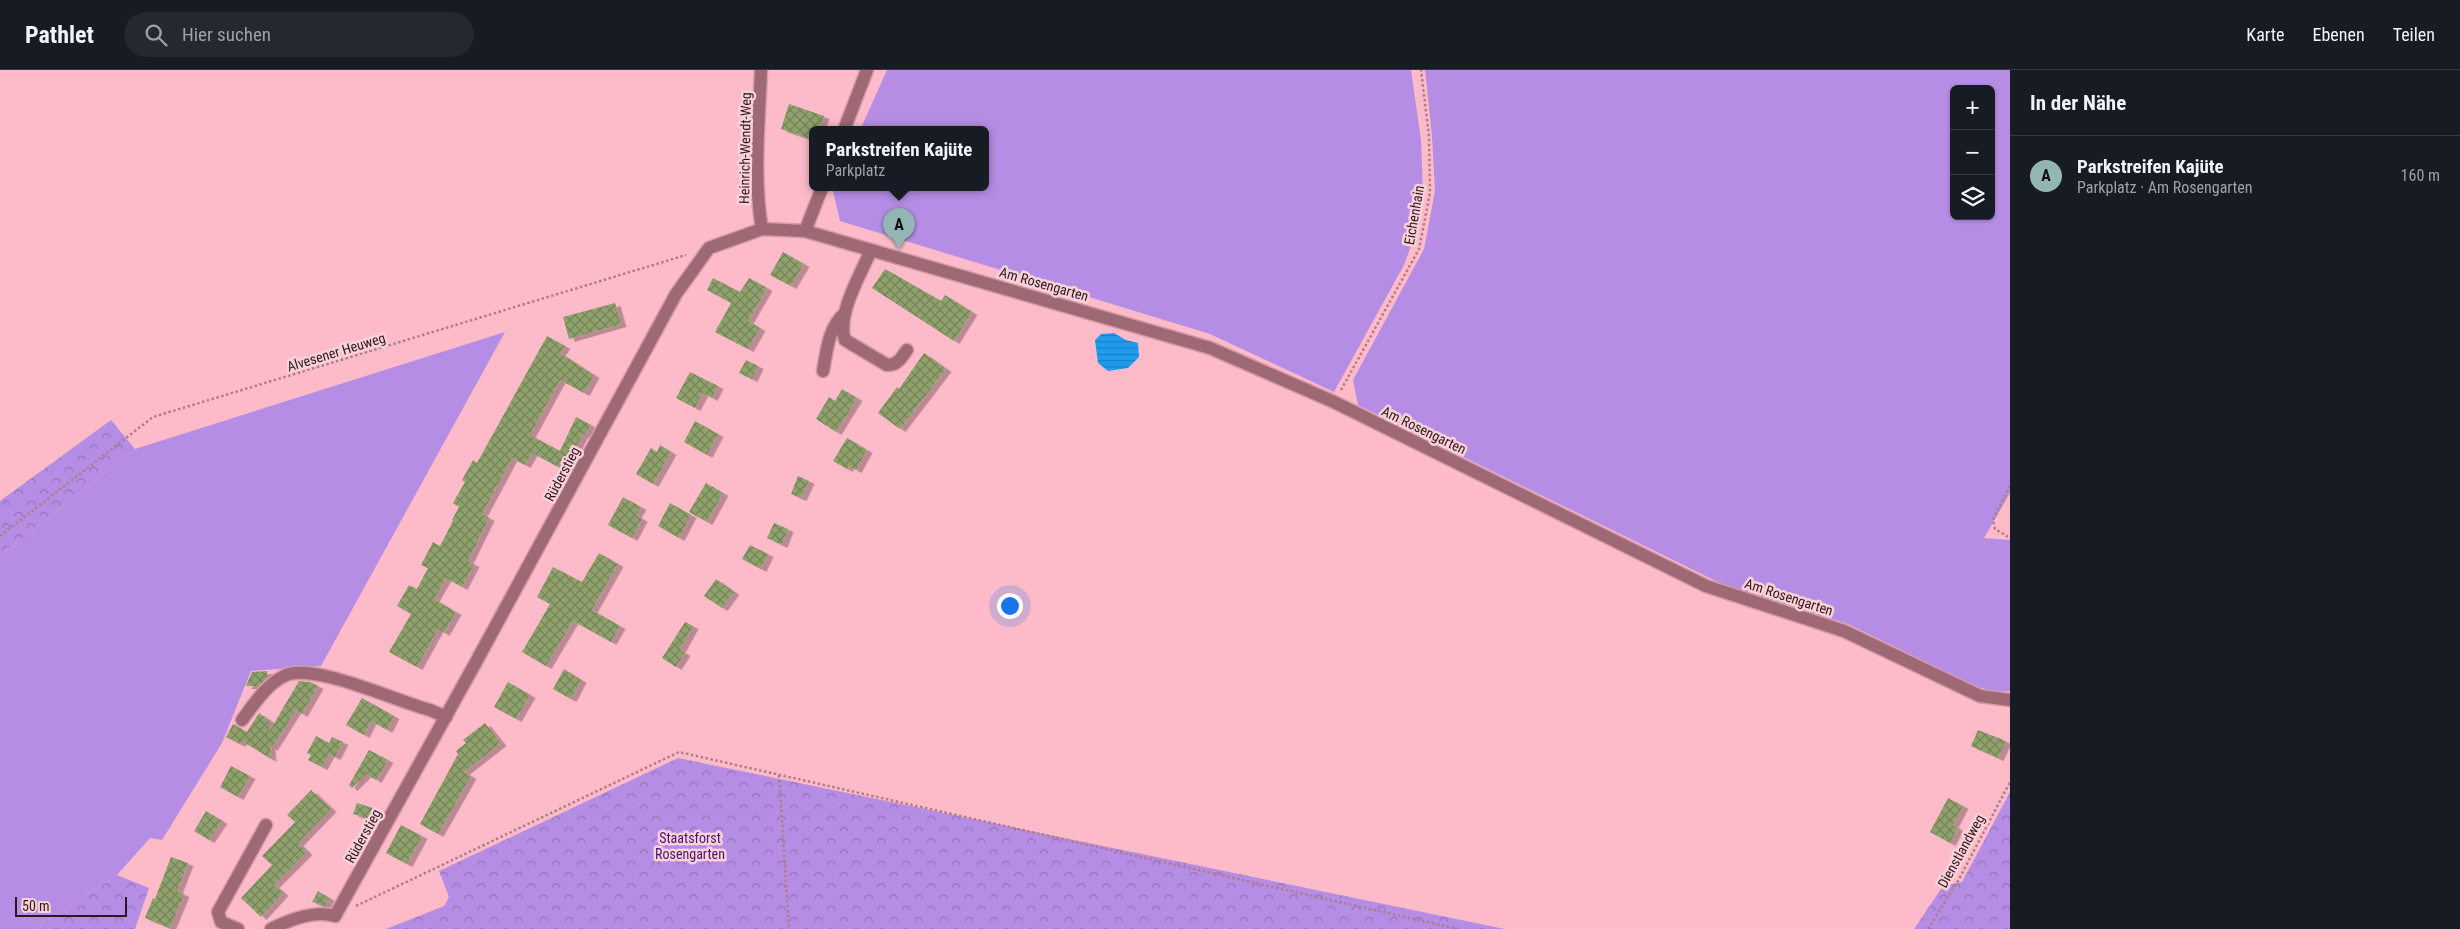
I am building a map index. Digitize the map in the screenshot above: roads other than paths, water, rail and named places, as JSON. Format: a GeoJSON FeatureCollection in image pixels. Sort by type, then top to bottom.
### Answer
{"type":"FeatureCollection","features":[{"type":"Feature","properties":{"kind":"street","name":"Heinrich-Wendt-Weg"},"geometry":{"type":"LineString","coordinates":[[761,70],[758,136],[758,205],[762,229]]}},
{"type":"Feature","properties":{"kind":"street"},"geometry":{"type":"LineString","coordinates":[[846,126],[867,70]]}},
{"type":"Feature","properties":{"kind":"street"},"geometry":{"type":"LineString","coordinates":[[805,231],[821,191]]}},
{"type":"Feature","properties":{"kind":"street","name":"Am Rosengarten"},"geometry":{"type":"LineString","coordinates":[[762,229],[805,231],[1210,348],[1334,402],[1706,586],[1844,630],[1980,696],[2010,700]]}},
{"type":"Feature","properties":{"kind":"street","name":"Rüderstieg"},"geometry":{"type":"LineString","coordinates":[[271,929],[284,923],[318,914],[334,916],[446,717],[676,294],[709,248],[762,229]]}},
{"type":"Feature","properties":{"kind":"street"},"geometry":{"type":"LineString","coordinates":[[871,250],[845,313],[843,335],[845,340],[881,363],[893,365],[907,350]]}},
{"type":"Feature","properties":{"kind":"street"},"geometry":{"type":"LineString","coordinates":[[823,371],[830,335],[838,319],[845,313]]}},
{"type":"Feature","properties":{"kind":"street"},"geometry":{"type":"LineString","coordinates":[[242,720],[262,694],[282,676],[290,673],[313,673],[430,710],[446,717]]}},
{"type":"Feature","properties":{"kind":"street"},"geometry":{"type":"LineString","coordinates":[[238,929],[221,922],[218,912],[266,825]]}},
{"type":"Feature","properties":{"kind":"water"},"geometry":{"type":"Polygon","coordinates":[[[1114,333],[1126,340],[1138,343],[1139,357],[1128,368],[1108,371],[1098,363],[1095,340],[1101,334],[1114,333]]]}},
{"type":"Feature","properties":{"kind":"place","name":"Parkstreifen Kajüte"},"geometry":{"type":"Point","coordinates":[899,249]}},
{"type":"Feature","properties":{"kind":"park label","name":"Staatsforst Rosengarten"},"geometry":{"type":"Point","coordinates":[690,846]}}]}
